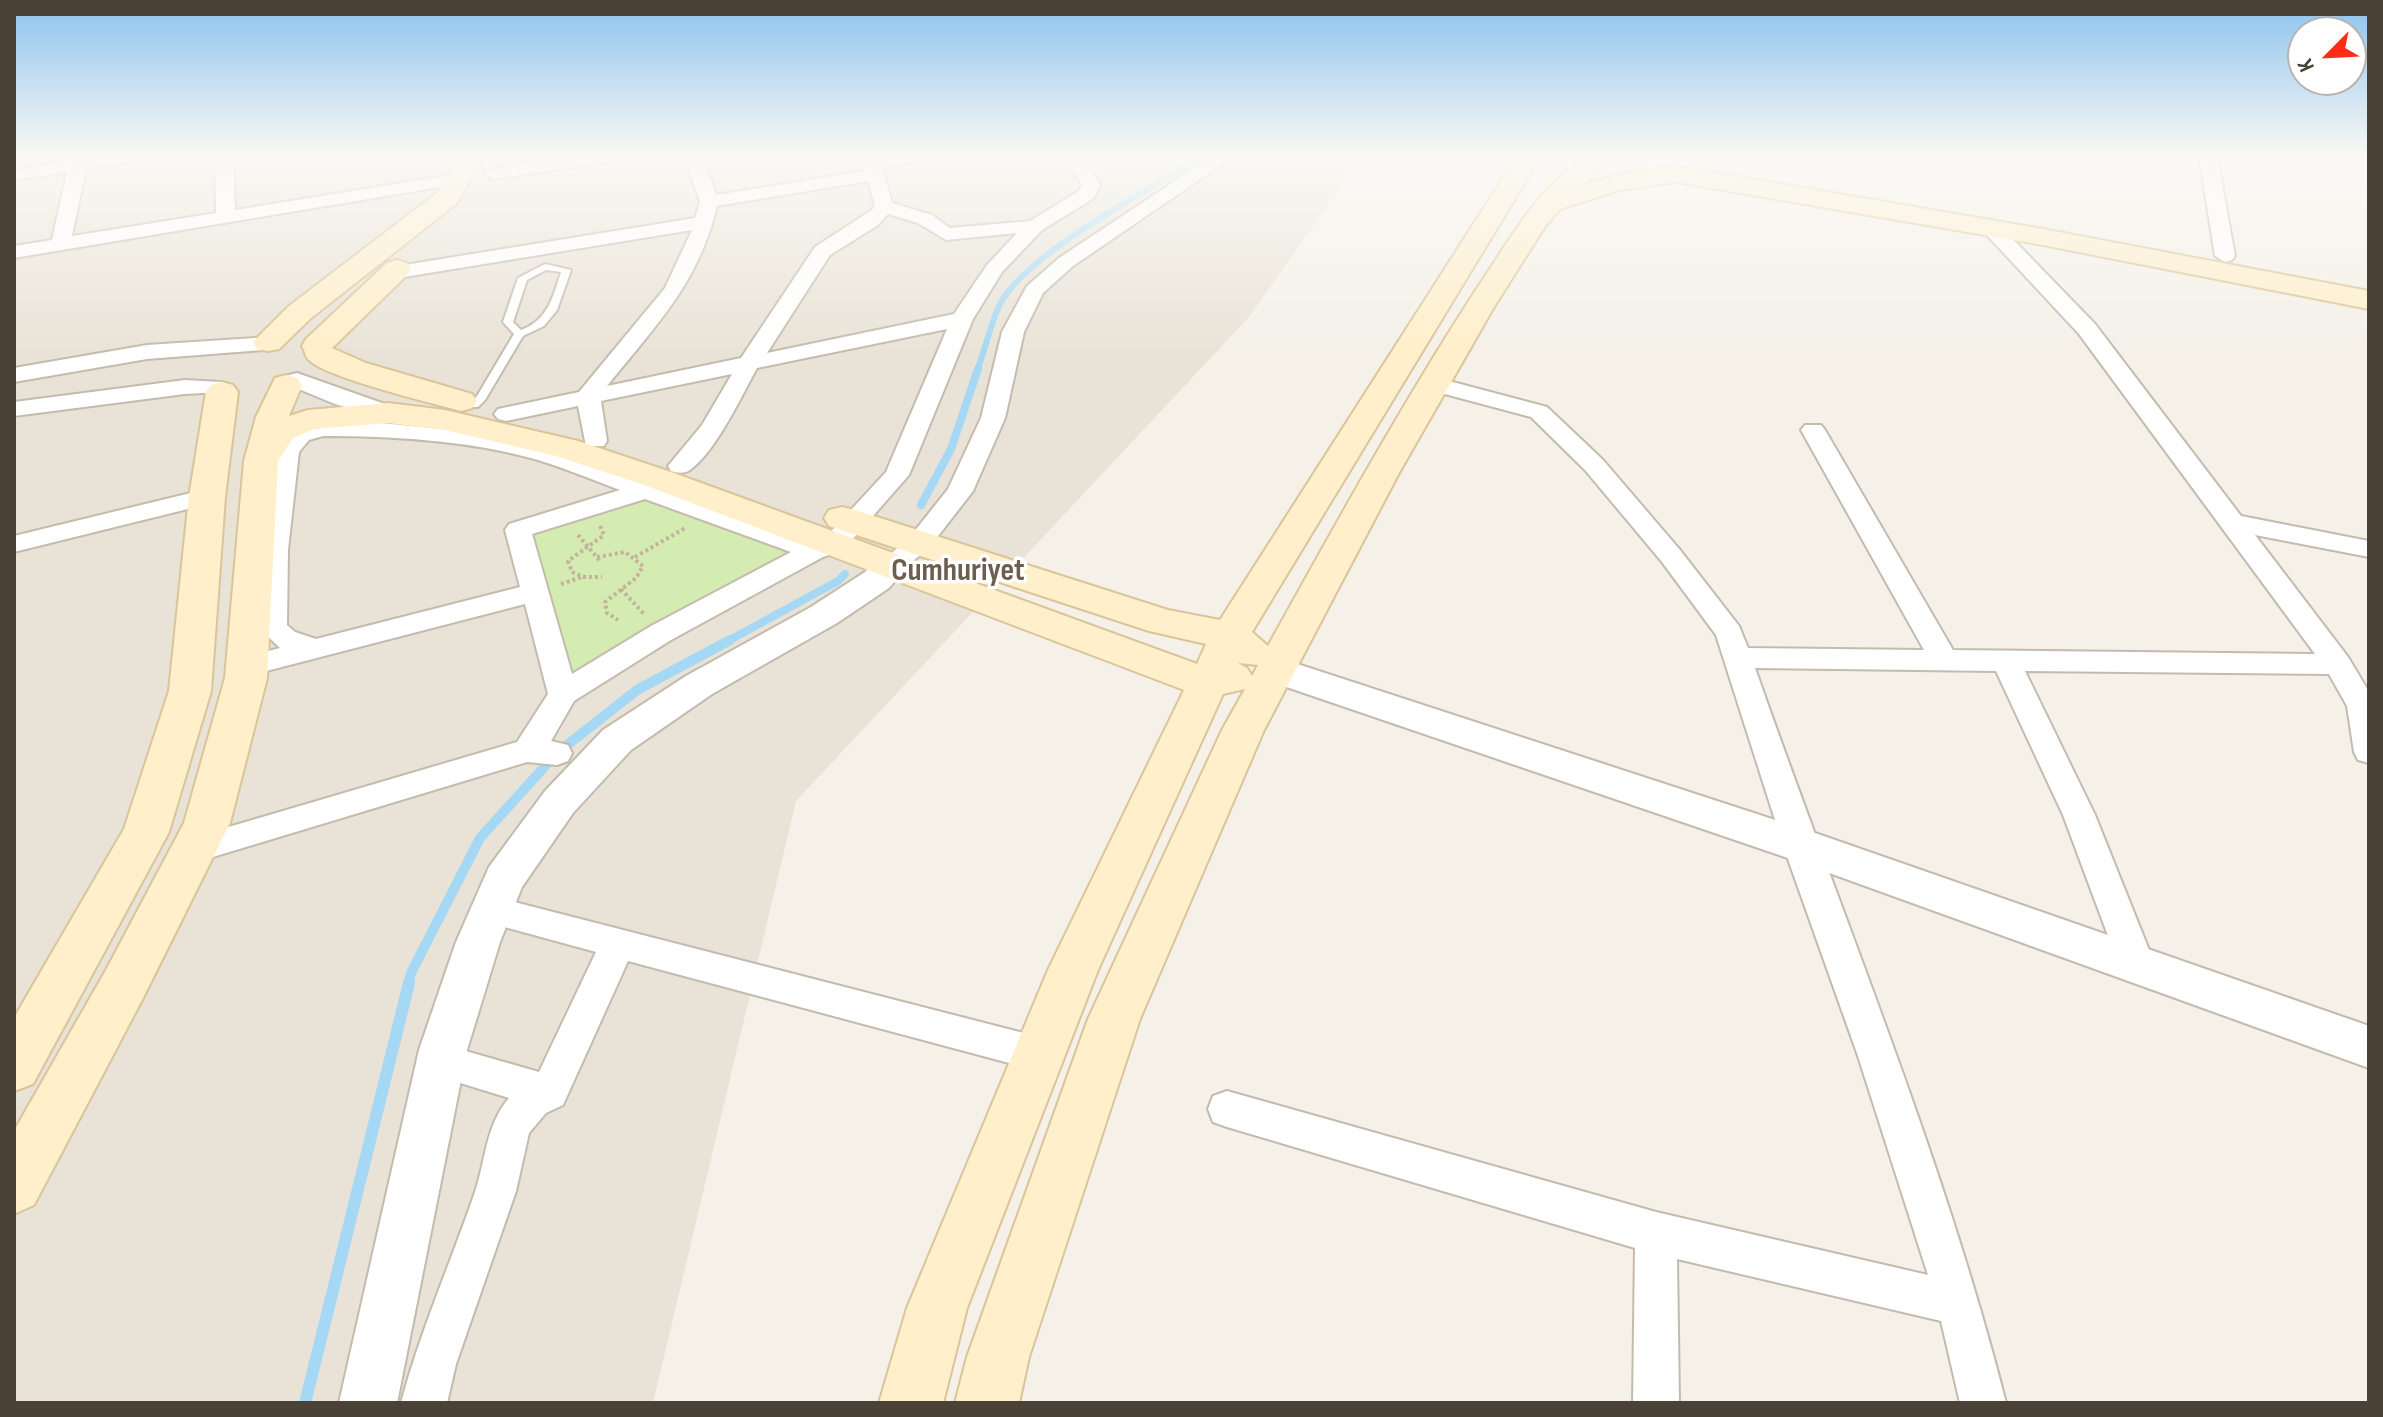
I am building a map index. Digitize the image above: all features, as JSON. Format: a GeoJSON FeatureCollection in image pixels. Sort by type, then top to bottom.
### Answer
{"type":"FeatureCollection","features":[{"type":"Feature","properties":{"kind":"main road"},"geometry":{"type":"LineString","coordinates":[[305,366],[252,393],[218,389],[210,382],[210,373],[218,364],[262,343],[416,222]]}},
{"type":"Feature","properties":{"kind":"main road"},"geometry":{"type":"LineString","coordinates":[[14,1186],[124,985],[207,823],[247,666],[261,461],[272,417],[305,366],[385,280],[451,222]]}},
{"type":"Feature","properties":{"kind":"main road"},"geometry":{"type":"LineString","coordinates":[[911,1403],[937,1308],[1073,970],[1206,683],[1230,636],[1488,222]]}},
{"type":"Feature","properties":{"kind":"main road"},"geometry":{"type":"LineString","coordinates":[[987,1403],[998,1357],[1114,1019],[1243,730],[1382,473],[1479,307],[1538,222]]}},
{"type":"Feature","properties":{"kind":"main road"},"geometry":{"type":"LineString","coordinates":[[1959,222],[2369,300]]}},
{"type":"Feature","properties":{"kind":"main road"},"geometry":{"type":"LineString","coordinates":[[2023,222],[2369,284]]}},
{"type":"Feature","properties":{"kind":"main road"},"geometry":{"type":"LineString","coordinates":[[385,280],[361,333],[365,352],[392,398]]}},
{"type":"Feature","properties":{"kind":"main road"},"geometry":{"type":"LineString","coordinates":[[262,343],[293,339],[305,366],[445,420],[566,448],[834,539],[1230,636],[1276,670]]}},
{"type":"Feature","properties":{"kind":"main road"},"geometry":{"type":"LineString","coordinates":[[14,1067],[27,1024],[146,832],[190,691],[218,389]]}},
{"type":"Feature","properties":{"kind":"main road"},"geometry":{"type":"LineString","coordinates":[[261,461],[281,431],[308,420],[392,398],[490,409],[680,466],[834,539]]}},
{"type":"Feature","properties":{"kind":"main road"},"geometry":{"type":"LineString","coordinates":[[905,554],[1206,683],[1276,670]]}},
{"type":"Feature","properties":{"kind":"street"},"geometry":{"type":"LineString","coordinates":[[61,244],[66,222]]}},
{"type":"Feature","properties":{"kind":"street"},"geometry":{"type":"LineString","coordinates":[[14,252],[195,222]]}},
{"type":"Feature","properties":{"kind":"street"},"geometry":{"type":"LineString","coordinates":[[385,280],[658,222]]}},
{"type":"Feature","properties":{"kind":"street"},"geometry":{"type":"LineString","coordinates":[[595,441],[588,395],[674,290],[702,222]]}},
{"type":"Feature","properties":{"kind":"street"},"geometry":{"type":"LineString","coordinates":[[680,466],[712,428],[748,365],[822,251],[830,242],[870,222]]}},
{"type":"Feature","properties":{"kind":"street"},"geometry":{"type":"LineString","coordinates":[[929,222],[946,234],[1035,226]]}},
{"type":"Feature","properties":{"kind":"street"},"geometry":{"type":"LineString","coordinates":[[193,850],[542,752],[548,722],[563,694],[661,633],[834,539],[897,475],[962,319],[994,269],[1041,222]]}},
{"type":"Feature","properties":{"kind":"street"},"geometry":{"type":"LineString","coordinates":[[368,1403],[441,1061],[473,956],[504,879],[559,802],[617,740],[699,685],[824,615],[877,580],[905,554],[960,491],[993,418],[1013,332],[1034,290],[1066,262],[1126,222]]}},
{"type":"Feature","properties":{"kind":"street"},"geometry":{"type":"LineString","coordinates":[[2219,222],[2225,256]]}},
{"type":"Feature","properties":{"kind":"street"},"geometry":{"type":"LineString","coordinates":[[1992,229],[2087,329],[2338,664],[2362,706],[2369,752]]}},
{"type":"Feature","properties":{"kind":"street"},"geometry":{"type":"LineString","coordinates":[[490,409],[588,395],[748,365],[962,319]]}},
{"type":"Feature","properties":{"kind":"street"},"geometry":{"type":"LineString","coordinates":[[14,375],[147,352],[262,343]]}},
{"type":"Feature","properties":{"kind":"street"},"geometry":{"type":"LineString","coordinates":[[1434,384],[1539,412],[1594,465],[1671,556],[1729,633],[1800,845],[1877,1056],[1959,1304],[1983,1403]]}},
{"type":"Feature","properties":{"kind":"street"},"geometry":{"type":"LineString","coordinates":[[14,409],[185,387],[218,389]]}},
{"type":"Feature","properties":{"kind":"street"},"geometry":{"type":"LineString","coordinates":[[313,648],[285,639],[273,628],[275,550],[287,451],[301,435],[322,429],[371,429],[491,441],[538,452],[710,514],[834,539]]}},
{"type":"Feature","properties":{"kind":"street"},"geometry":{"type":"LineString","coordinates":[[1813,430],[1945,662]]}},
{"type":"Feature","properties":{"kind":"street"},"geometry":{"type":"LineString","coordinates":[[563,694],[518,530],[565,521],[644,491]]}},
{"type":"Feature","properties":{"kind":"street"},"geometry":{"type":"LineString","coordinates":[[14,544],[207,497]]}},
{"type":"Feature","properties":{"kind":"street"},"geometry":{"type":"LineString","coordinates":[[2232,522],[2369,549]]}},
{"type":"Feature","properties":{"kind":"street"},"geometry":{"type":"LineString","coordinates":[[247,666],[534,593]]}},
{"type":"Feature","properties":{"kind":"street"},"geometry":{"type":"LineString","coordinates":[[1738,658],[2338,664]]}},
{"type":"Feature","properties":{"kind":"street"},"geometry":{"type":"LineString","coordinates":[[2006,662],[2079,815],[2137,965]]}},
{"type":"Feature","properties":{"kind":"street"},"geometry":{"type":"LineString","coordinates":[[1276,670],[1800,845],[2367,1049]]}},
{"type":"Feature","properties":{"kind":"street"},"geometry":{"type":"LineString","coordinates":[[491,910],[1039,1054]]}},
{"type":"Feature","properties":{"kind":"street"},"geometry":{"type":"LineString","coordinates":[[424,1403],[452,1310],[496,1191],[511,1125],[532,1100],[549,1092],[618,944]]}},
{"type":"Feature","properties":{"kind":"street"},"geometry":{"type":"LineString","coordinates":[[441,1061],[549,1092]]}},
{"type":"Feature","properties":{"kind":"street"},"geometry":{"type":"LineString","coordinates":[[1227,1109],[1656,1233],[1959,1304]]}},
{"type":"Feature","properties":{"kind":"street"},"geometry":{"type":"LineString","coordinates":[[1656,1233],[1656,1403]]}},
{"type":"Feature","properties":{"kind":"lane"},"geometry":{"type":"LineString","coordinates":[[545,267],[566,270],[553,312],[536,329],[519,334],[508,322],[523,278],[545,267]]}},
{"type":"Feature","properties":{"kind":"lane"},"geometry":{"type":"LineString","coordinates":[[490,409],[519,334]]}},
{"type":"Feature","properties":{"kind":"path"},"geometry":{"type":"LineString","coordinates":[[635,557],[710,514]]}},
{"type":"Feature","properties":{"kind":"path"},"geometry":{"type":"LineString","coordinates":[[565,521],[583,521],[601,526],[604,535],[600,541],[568,561],[572,572],[583,577],[602,577]]}},
{"type":"Feature","properties":{"kind":"path"},"geometry":{"type":"LineString","coordinates":[[565,521],[599,560],[625,552],[643,566],[640,575],[605,602],[607,613],[618,620]]}},
{"type":"Feature","properties":{"kind":"path"},"geometry":{"type":"LineString","coordinates":[[621,589],[661,633]]}},
{"type":"Feature","properties":{"kind":"shaded area"},"geometry":{"type":"Polygon","coordinates":[[[14,222],[1316,222],[1249,317],[796,801],[653,1403],[14,1403],[14,222]]]}},
{"type":"Feature","properties":{"kind":"green space"},"geometry":{"type":"Polygon","coordinates":[[[643,492],[805,551],[568,686],[524,531],[643,492]]]}},
{"type":"Feature","properties":{"kind":"waterway"},"geometry":{"type":"LineString","coordinates":[[977,371],[999,306],[1013,286],[1034,266],[1094,222]]}},
{"type":"Feature","properties":{"kind":"waterway"},"geometry":{"type":"LineString","coordinates":[[921,505],[951,449],[978,369]]}},
{"type":"Feature","properties":{"kind":"waterway"},"geometry":{"type":"LineString","coordinates":[[726,642],[838,581],[845,574]]}},
{"type":"Feature","properties":{"kind":"waterway"},"geometry":{"type":"LineString","coordinates":[[408,985],[411,973],[480,838],[557,753],[637,690],[730,640]]}},
{"type":"Feature","properties":{"kind":"waterway"},"geometry":{"type":"LineString","coordinates":[[305,1403],[409,983]]}},
{"type":"Feature","properties":{"kind":"district","name":"Cumhuriyet"},"geometry":{"type":"Point","coordinates":[958,572]}}]}
